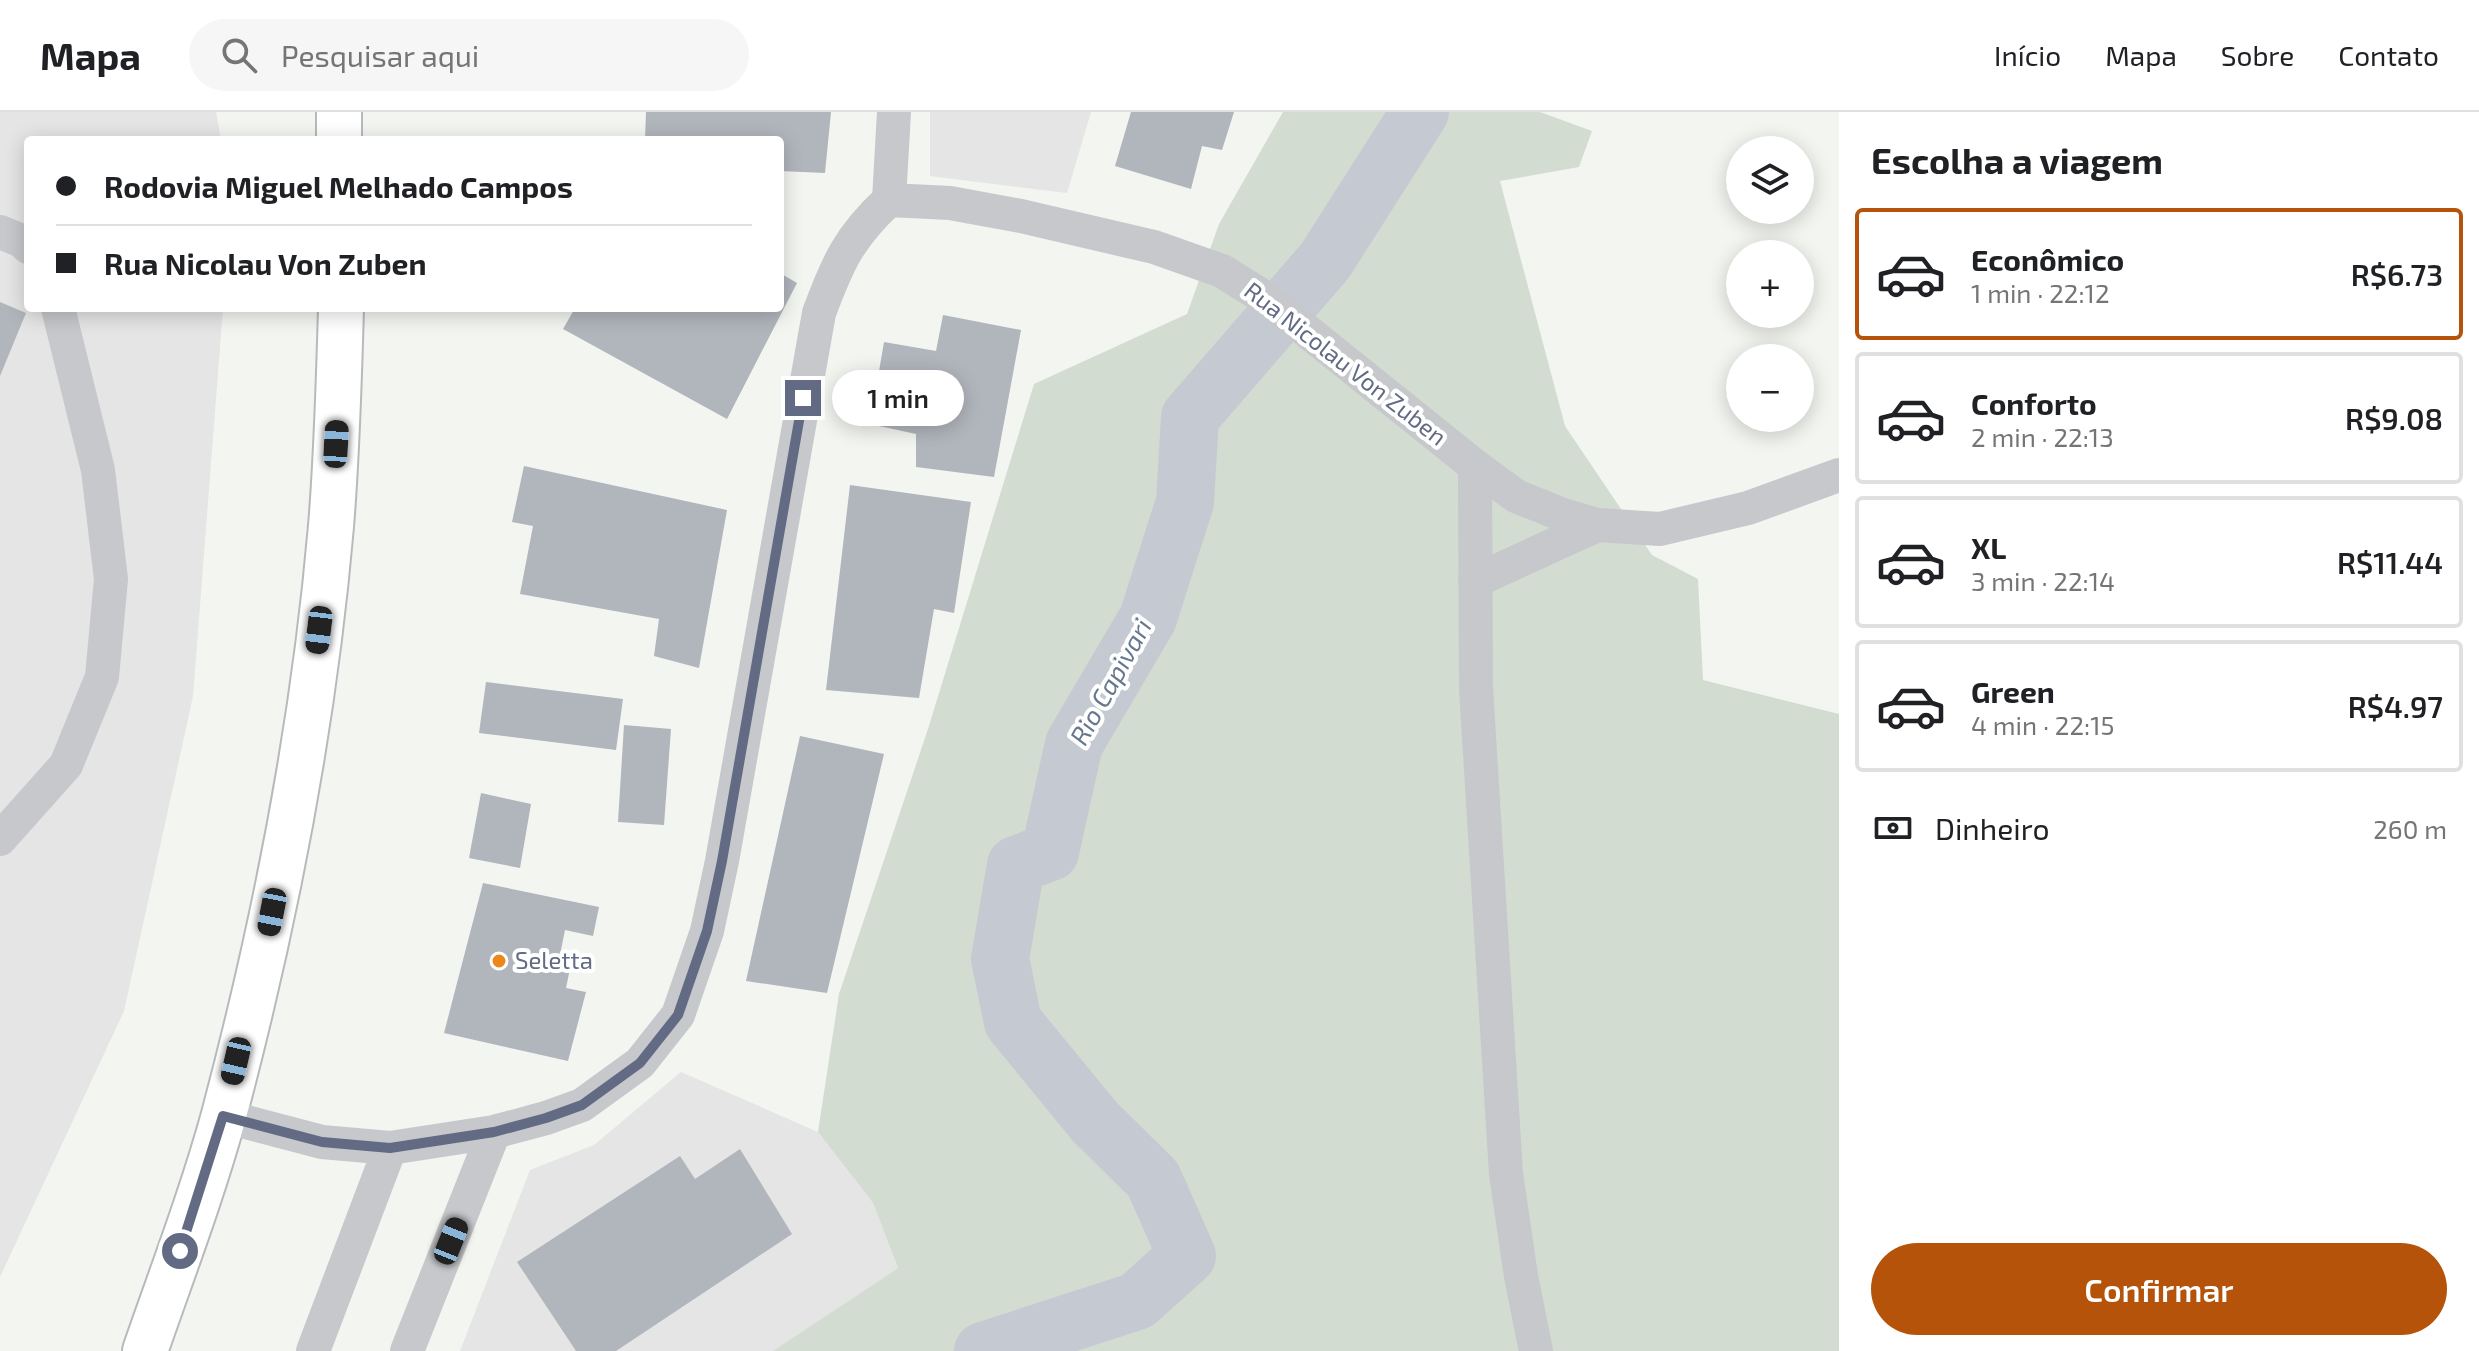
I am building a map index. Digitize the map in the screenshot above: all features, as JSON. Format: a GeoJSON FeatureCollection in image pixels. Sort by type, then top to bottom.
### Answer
{"type":"FeatureCollection","features":[{"type":"Feature","properties":{"kind":"highway"},"geometry":{"type":"LineString","coordinates":[[339,112],[339,136]]}},
{"type":"Feature","properties":{"kind":"highway"},"geometry":{"type":"LineString","coordinates":[[145,1351],[223,1116],[265,950],[288,834],[316,656],[331,526],[341,312]]}},
{"type":"Feature","properties":{"kind":"street"},"geometry":{"type":"LineString","coordinates":[[223,1116],[322,1142],[390,1148],[494,1132],[582,1105],[640,1063],[678,1015],[707,931],[722,861],[819,313],[838,262],[866,221],[889,200],[894,112]]}},
{"type":"Feature","properties":{"kind":"street","name":"Rua Nicolau Von Zuben"},"geometry":{"type":"LineString","coordinates":[[889,200],[950,203],[979,208],[1154,247],[1222,271],[1267,299],[1516,496],[1597,525],[1660,529],[1709,519],[1839,475]]}},
{"type":"Feature","properties":{"kind":"street"},"geometry":{"type":"LineString","coordinates":[[0,232],[24,243]]}},
{"type":"Feature","properties":{"kind":"street"},"geometry":{"type":"LineString","coordinates":[[0,839],[66,765],[102,677],[111,579],[98,470],[59,312]]}},
{"type":"Feature","properties":{"kind":"street"},"geometry":{"type":"LineString","coordinates":[[1475,466],[1476,688],[1506,1174],[1536,1351]]}},
{"type":"Feature","properties":{"kind":"street"},"geometry":{"type":"LineString","coordinates":[[1475,581],[1597,525]]}},
{"type":"Feature","properties":{"kind":"street"},"geometry":{"type":"LineString","coordinates":[[407,1351],[494,1132]]}},
{"type":"Feature","properties":{"kind":"street"},"geometry":{"type":"LineString","coordinates":[[313,1351],[390,1148]]}},
{"type":"Feature","properties":{"kind":"shaded area"},"geometry":{"type":"Polygon","coordinates":[[[0,112],[216,112],[220,136],[24,136],[24,312],[223,312],[193,696],[124,1011],[0,1277],[0,112]]]}},
{"type":"Feature","properties":{"kind":"shaded area"},"geometry":{"type":"Polygon","coordinates":[[[930,112],[1091,112],[1067,193],[930,176],[930,112]]]}},
{"type":"Feature","properties":{"kind":"shaded area"},"geometry":{"type":"Polygon","coordinates":[[[1283,112],[1540,112],[1592,131],[1579,167],[1500,181],[1565,426],[1652,555],[1698,579],[1703,680],[1839,714],[1839,1351],[773,1351],[898,1268],[873,1203],[818,1132],[839,994],[928,729],[1034,384],[1187,314],[1219,224],[1283,112]]]}},
{"type":"Feature","properties":{"kind":"shaded area"},"geometry":{"type":"Polygon","coordinates":[[[681,1072],[818,1132],[873,1203],[898,1268],[773,1351],[460,1351],[530,1170],[594,1145],[681,1072]]]}},
{"type":"Feature","properties":{"kind":"building"},"geometry":{"type":"Polygon","coordinates":[[[646,112],[831,112],[825,173],[784,171],[784,136],[645,136],[646,112]]]}},
{"type":"Feature","properties":{"kind":"building"},"geometry":{"type":"Polygon","coordinates":[[[1131,112],[1234,112],[1222,150],[1202,146],[1191,189],[1115,166],[1131,112]]]}},
{"type":"Feature","properties":{"kind":"building"},"geometry":{"type":"Polygon","coordinates":[[[784,275],[797,283],[784,308],[784,275]]]}},
{"type":"Feature","properties":{"kind":"building"},"geometry":{"type":"Polygon","coordinates":[[[0,302],[26,313],[0,376],[0,302]]]}},
{"type":"Feature","properties":{"kind":"building"},"geometry":{"type":"Polygon","coordinates":[[[573,312],[782,312],[727,419],[563,329],[573,312]]]}},
{"type":"Feature","properties":{"kind":"building"},"geometry":{"type":"Polygon","coordinates":[[[943,315],[1021,330],[994,477],[916,467],[916,434],[870,424],[884,342],[936,351],[943,315]]]}},
{"type":"Feature","properties":{"kind":"building"},"geometry":{"type":"Polygon","coordinates":[[[524,466],[727,510],[699,668],[654,656],[659,619],[520,594],[533,526],[512,522],[524,466]]]}},
{"type":"Feature","properties":{"kind":"building"},"geometry":{"type":"Polygon","coordinates":[[[850,485],[971,502],[954,613],[934,609],[919,698],[826,690],[850,485]]]}},
{"type":"Feature","properties":{"kind":"building"},"geometry":{"type":"Polygon","coordinates":[[[486,682],[623,699],[616,750],[479,733],[486,682]]]}},
{"type":"Feature","properties":{"kind":"building"},"geometry":{"type":"Polygon","coordinates":[[[624,725],[671,729],[664,825],[618,822],[624,725]]]}},
{"type":"Feature","properties":{"kind":"building"},"geometry":{"type":"Polygon","coordinates":[[[800,736],[884,754],[827,993],[746,981],[800,736]]]}},
{"type":"Feature","properties":{"kind":"building"},"geometry":{"type":"Polygon","coordinates":[[[481,793],[531,804],[520,868],[469,858],[481,793]]]}},
{"type":"Feature","properties":{"kind":"building"},"geometry":{"type":"Polygon","coordinates":[[[483,883],[599,907],[593,936],[565,930],[560,955],[572,959],[566,988],[586,992],[568,1061],[444,1033],[483,883]]]}},
{"type":"Feature","properties":{"kind":"building"},"geometry":{"type":"Polygon","coordinates":[[[740,1149],[792,1234],[616,1351],[576,1351],[517,1262],[680,1156],[695,1179],[740,1149]]]}},
{"type":"Feature","properties":{"kind":"waterway","name":"Rio Capivari"},"geometry":{"type":"LineString","coordinates":[[983,1351],[1137,1301],[1187,1256],[1153,1179],[1095,1122],[1013,1022],[1000,959],[1016,865],[1050,852],[1074,744],[1148,618],[1185,502],[1190,417],[1325,261],[1420,112]]}},
{"type":"Feature","properties":{"kind":"place","name":"Seletta"},"geometry":{"type":"Point","coordinates":[499,961]}},
{"type":"Feature","properties":{"kind":"route"},"geometry":{"type":"LineString","coordinates":[[180,1251],[223,1116],[322,1142],[390,1148],[494,1132],[582,1105],[640,1063],[678,1015],[707,931],[722,861],[803,398]]}}]}
